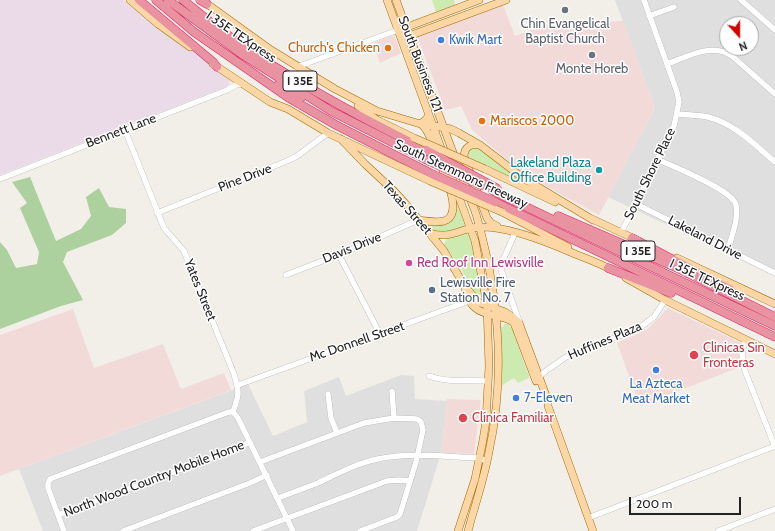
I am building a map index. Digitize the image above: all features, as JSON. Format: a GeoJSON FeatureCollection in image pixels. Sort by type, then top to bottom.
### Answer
{"type":"FeatureCollection","features":[{"type":"Feature","properties":{"kind":"highway"},"geometry":{"type":"LineString","coordinates":[[139,0],[217,67]]}},
{"type":"Feature","properties":{"kind":"highway","name":"South Stemmons Freeway"},"geometry":{"type":"LineString","coordinates":[[156,0],[194,32],[312,113],[385,151],[431,178],[495,202],[775,337]]}},
{"type":"Feature","properties":{"kind":"highway","name":"I 35E TEXpress"},"geometry":{"type":"LineString","coordinates":[[168,0],[243,55],[331,111],[429,161],[496,190],[775,326]]}},
{"type":"Feature","properties":{"kind":"highway","name":"South Stemmons Freeway"},"geometry":{"type":"LineString","coordinates":[[183,0],[228,35],[286,73],[496,190],[672,266],[775,316]]}},
{"type":"Feature","properties":{"kind":"highway"},"geometry":{"type":"LineString","coordinates":[[233,59],[290,92],[331,111]]}},
{"type":"Feature","properties":{"kind":"highway"},"geometry":{"type":"LineString","coordinates":[[596,234],[605,243],[678,280]]}},
{"type":"Feature","properties":{"kind":"highway"},"geometry":{"type":"LineString","coordinates":[[632,238],[712,279],[775,316]]}},
{"type":"Feature","properties":{"kind":"highway"},"geometry":{"type":"LineString","coordinates":[[608,268],[739,320]]}},
{"type":"Feature","properties":{"kind":"main road","name":"South Stemmons Freeway"},"geometry":{"type":"LineString","coordinates":[[130,0],[158,24],[217,67],[270,102],[288,109],[328,133],[431,178],[502,212],[592,261]]}},
{"type":"Feature","properties":{"kind":"main road","name":"South Business 121"},"geometry":{"type":"LineString","coordinates":[[387,0],[475,241],[487,305],[488,381],[486,421],[474,479],[458,529]]}},
{"type":"Feature","properties":{"kind":"main road","name":"South Business 121"},"geometry":{"type":"LineString","coordinates":[[396,0],[484,238],[496,308],[498,367],[492,434],[487,461],[468,530]]}},
{"type":"Feature","properties":{"kind":"main road"},"geometry":{"type":"LineString","coordinates":[[398,30],[479,0]]}},
{"type":"Feature","properties":{"kind":"main road"},"geometry":{"type":"LineString","coordinates":[[398,30],[410,36],[504,0]]}},
{"type":"Feature","properties":{"kind":"main road","name":"South Stemmons Freeway"},"geometry":{"type":"LineString","coordinates":[[203,1],[246,33],[335,89],[377,111],[459,133],[480,145],[523,178],[593,220]]}},
{"type":"Feature","properties":{"kind":"main road"},"geometry":{"type":"LineString","coordinates":[[415,75],[425,88],[429,88]]}},
{"type":"Feature","properties":{"kind":"main road","name":"South Stemmons Freeway"},"geometry":{"type":"LineString","coordinates":[[335,89],[377,120],[724,279],[775,304]]}},
{"type":"Feature","properties":{"kind":"main road"},"geometry":{"type":"LineString","coordinates":[[418,220],[433,222],[444,221],[450,216],[454,209],[454,203],[428,133],[425,127],[421,124],[428,117],[428,110]]}},
{"type":"Feature","properties":{"kind":"main road","name":"Texas Street"},"geometry":{"type":"LineString","coordinates":[[341,139],[394,191],[430,233],[444,252],[477,309],[487,314],[510,320],[519,330]]}},
{"type":"Feature","properties":{"kind":"main road"},"geometry":{"type":"LineString","coordinates":[[480,145],[474,144],[469,146],[465,150],[464,157],[472,183],[487,218],[490,223],[502,229]]}},
{"type":"Feature","properties":{"kind":"main road","name":"South Stemmons Freeway"},"geometry":{"type":"LineString","coordinates":[[448,236],[470,228],[480,227],[502,229],[547,242],[608,268],[665,300],[775,354]]}},
{"type":"Feature","properties":{"kind":"main road"},"geometry":{"type":"LineString","coordinates":[[430,233],[438,236],[448,236]]}},
{"type":"Feature","properties":{"kind":"main road"},"geometry":{"type":"LineString","coordinates":[[444,252],[443,241],[448,236]]}},
{"type":"Feature","properties":{"kind":"main road","name":"Texas Street"},"geometry":{"type":"LineString","coordinates":[[472,300],[496,308],[511,316],[519,323],[519,330]]}},
{"type":"Feature","properties":{"kind":"main road"},"geometry":{"type":"LineString","coordinates":[[477,309],[488,326]]}},
{"type":"Feature","properties":{"kind":"main road"},"geometry":{"type":"LineString","coordinates":[[519,330],[537,378],[544,403],[548,406],[593,531]]}},
{"type":"Feature","properties":{"kind":"main road"},"geometry":{"type":"LineString","coordinates":[[458,529],[468,530]]}},
{"type":"Feature","properties":{"kind":"street","name":"South Shore Place"},"geometry":{"type":"LineString","coordinates":[[621,233],[634,203],[674,126],[679,102],[677,92],[644,0]]}},
{"type":"Feature","properties":{"kind":"street"},"geometry":{"type":"LineString","coordinates":[[741,0],[775,30]]}},
{"type":"Feature","properties":{"kind":"street"},"geometry":{"type":"LineString","coordinates":[[650,16],[674,7]]}},
{"type":"Feature","properties":{"kind":"street"},"geometry":{"type":"LineString","coordinates":[[298,67],[398,30]]}},
{"type":"Feature","properties":{"kind":"street"},"geometry":{"type":"LineString","coordinates":[[667,64],[706,50],[724,51],[732,56],[775,94]]}},
{"type":"Feature","properties":{"kind":"street","name":"Bennett Lane"},"geometry":{"type":"LineString","coordinates":[[0,179],[227,90],[236,85],[242,84]]}},
{"type":"Feature","properties":{"kind":"street"},"geometry":{"type":"LineString","coordinates":[[677,114],[704,116],[726,124],[744,135],[775,162]]}},
{"type":"Feature","properties":{"kind":"street","name":"Yates Street"},"geometry":{"type":"LineString","coordinates":[[125,130],[157,213],[168,234],[184,252],[188,261],[238,385],[238,398],[233,412]]}},
{"type":"Feature","properties":{"kind":"street","name":"Pine Drive"},"geometry":{"type":"LineString","coordinates":[[157,213],[287,161],[297,156],[328,133]]}},
{"type":"Feature","properties":{"kind":"street"},"geometry":{"type":"LineString","coordinates":[[657,159],[719,189],[734,200],[737,213],[728,250]]}},
{"type":"Feature","properties":{"kind":"street","name":"Lakeland Drive"},"geometry":{"type":"LineString","coordinates":[[634,203],[728,250],[774,271]]}},
{"type":"Feature","properties":{"kind":"street","name":"Davis Drive"},"geometry":{"type":"LineString","coordinates":[[286,275],[339,255],[418,220]]}},
{"type":"Feature","properties":{"kind":"street"},"geometry":{"type":"LineString","coordinates":[[515,233],[502,260],[501,270],[519,330]]}},
{"type":"Feature","properties":{"kind":"street"},"geometry":{"type":"LineString","coordinates":[[339,255],[380,334]]}},
{"type":"Feature","properties":{"kind":"street","name":"Mc Donnell Street"},"geometry":{"type":"LineString","coordinates":[[238,385],[472,300]]}},
{"type":"Feature","properties":{"kind":"street","name":"Huffines Plaza"},"geometry":{"type":"LineString","coordinates":[[537,378],[569,355],[638,329],[651,320],[660,310],[665,300]]}},
{"type":"Feature","properties":{"kind":"street"},"geometry":{"type":"LineString","coordinates":[[588,518],[775,447],[745,371],[742,355],[745,340]]}},
{"type":"Feature","properties":{"kind":"street"},"geometry":{"type":"LineString","coordinates":[[429,376],[449,381],[488,381]]}},
{"type":"Feature","properties":{"kind":"street"},"geometry":{"type":"LineString","coordinates":[[392,391],[394,418]]}},
{"type":"Feature","properties":{"kind":"street"},"geometry":{"type":"LineString","coordinates":[[328,394],[331,418],[337,434]]}},
{"type":"Feature","properties":{"kind":"street","name":"North Wood Country Mobile Home"},"geometry":{"type":"LineString","coordinates":[[64,531],[48,488],[48,484],[53,478],[233,412],[238,418],[267,475],[293,531]]}},
{"type":"Feature","properties":{"kind":"street","name":"North Wood Country Mobile Home"},"geometry":{"type":"LineString","coordinates":[[260,462],[364,423],[394,418],[414,418],[421,422],[423,430],[400,514],[397,518],[360,531]]}},
{"type":"Feature","properties":{"kind":"street","name":"North Wood Country Mobile Home"},"geometry":{"type":"LineString","coordinates":[[58,515],[230,451],[250,442]]}},
{"type":"Feature","properties":{"kind":"street"},"geometry":{"type":"LineString","coordinates":[[278,498],[317,483],[337,473],[376,459],[404,455],[479,458],[487,461]]}},
{"type":"Feature","properties":{"kind":"street"},"geometry":{"type":"LineString","coordinates":[[123,531],[250,483],[267,475]]}},
{"type":"Feature","properties":{"kind":"street"},"geometry":{"type":"LineString","coordinates":[[253,531],[387,481],[410,481]]}},
{"type":"Feature","properties":{"kind":"street"},"geometry":{"type":"LineString","coordinates":[[718,531],[775,509]]}},
{"type":"Feature","properties":{"kind":"shaded area"},"geometry":{"type":"Polygon","coordinates":[[[0,0],[123,0],[229,78],[230,82],[228,86],[0,175],[0,0]]]}},
{"type":"Feature","properties":{"kind":"shaded area"},"geometry":{"type":"Polygon","coordinates":[[[615,0],[775,0],[775,276],[608,197],[655,108],[615,0]]]}},
{"type":"Feature","properties":{"kind":"shaded area"},"geometry":{"type":"Polygon","coordinates":[[[503,5],[515,36],[544,25],[623,21],[655,108],[599,215],[525,175],[472,130],[461,106],[445,110],[417,36],[503,5]]]}},
{"type":"Feature","properties":{"kind":"shaded area"},"geometry":{"type":"Polygon","coordinates":[[[394,35],[401,53],[380,63],[373,43],[394,35]]]}},
{"type":"Feature","properties":{"kind":"shaded area"},"geometry":{"type":"Polygon","coordinates":[[[668,308],[741,343],[740,367],[640,406],[617,343],[648,329],[668,308]]]}},
{"type":"Feature","properties":{"kind":"shaded area"},"geometry":{"type":"Polygon","coordinates":[[[73,309],[94,368],[163,344],[181,389],[224,373],[231,390],[0,476],[0,335],[73,309]]]}},
{"type":"Feature","properties":{"kind":"shaded area"},"geometry":{"type":"Polygon","coordinates":[[[401,375],[414,376],[415,399],[447,401],[441,453],[417,531],[43,531],[19,469],[248,384],[273,436],[307,422],[304,391],[339,377],[346,396],[401,375]]]}},
{"type":"Feature","properties":{"kind":"shaded area"},"geometry":{"type":"Polygon","coordinates":[[[447,399],[481,400],[474,454],[441,453],[447,399]]]}},
{"type":"Feature","properties":{"kind":"green space"},"geometry":{"type":"Polygon","coordinates":[[[432,0],[454,0],[455,5],[436,12],[432,0]]]}},
{"type":"Feature","properties":{"kind":"green space"},"geometry":{"type":"Polygon","coordinates":[[[475,145],[531,187],[466,157],[469,148],[475,145]]]}},
{"type":"Feature","properties":{"kind":"green space"},"geometry":{"type":"Polygon","coordinates":[[[30,177],[56,241],[81,229],[91,216],[86,197],[99,188],[109,207],[126,209],[126,223],[112,235],[67,252],[63,262],[83,300],[61,306],[0,329],[0,242],[7,250],[16,268],[37,264],[39,252],[20,208],[27,203],[12,182],[30,177]]]}},
{"type":"Feature","properties":{"kind":"green space"},"geometry":{"type":"Polygon","coordinates":[[[457,205],[465,226],[442,233],[434,232],[426,222],[446,221],[450,219],[453,216],[457,205]]]}},
{"type":"Feature","properties":{"kind":"green space"},"geometry":{"type":"Polygon","coordinates":[[[467,233],[469,234],[474,251],[481,294],[477,297],[470,289],[461,268],[444,244],[448,238],[467,233]]]}},
{"type":"Feature","properties":{"kind":"green space"},"geometry":{"type":"Polygon","coordinates":[[[504,324],[508,324],[512,329],[529,378],[518,383],[514,378],[503,386],[501,381],[501,327],[503,327],[504,324]]]}},
{"type":"Feature","properties":{"kind":"place","name":"Chin Evangelical Baptist Church"},"geometry":{"type":"Point","coordinates":[565,10]}},
{"type":"Feature","properties":{"kind":"place","name":"Kwik Mart"},"geometry":{"type":"Point","coordinates":[441,40]}},
{"type":"Feature","properties":{"kind":"place","name":"Church's Chicken"},"geometry":{"type":"Point","coordinates":[388,48]}},
{"type":"Feature","properties":{"kind":"place","name":"Monte Horeb"},"geometry":{"type":"Point","coordinates":[592,55]}},
{"type":"Feature","properties":{"kind":"place","name":"Mariscos 2000"},"geometry":{"type":"Point","coordinates":[482,121]}},
{"type":"Feature","properties":{"kind":"place","name":"Lakeland Plaza Office Building"},"geometry":{"type":"Point","coordinates":[599,170]}},
{"type":"Feature","properties":{"kind":"place","name":"Red Roof Inn Lewisville"},"geometry":{"type":"Point","coordinates":[409,263]}},
{"type":"Feature","properties":{"kind":"place","name":"Lewisville Fire Station No. 7"},"geometry":{"type":"Point","coordinates":[432,290]}},
{"type":"Feature","properties":{"kind":"place","name":"Clinicas Sin Fronteras"},"geometry":{"type":"Point","coordinates":[694,355]}},
{"type":"Feature","properties":{"kind":"place","name":"La Azteca Meat Market"},"geometry":{"type":"Point","coordinates":[656,370]}},
{"type":"Feature","properties":{"kind":"place","name":"7-Eleven"},"geometry":{"type":"Point","coordinates":[516,398]}},
{"type":"Feature","properties":{"kind":"place","name":"Clínica Familiar"},"geometry":{"type":"Point","coordinates":[463,418]}}]}
